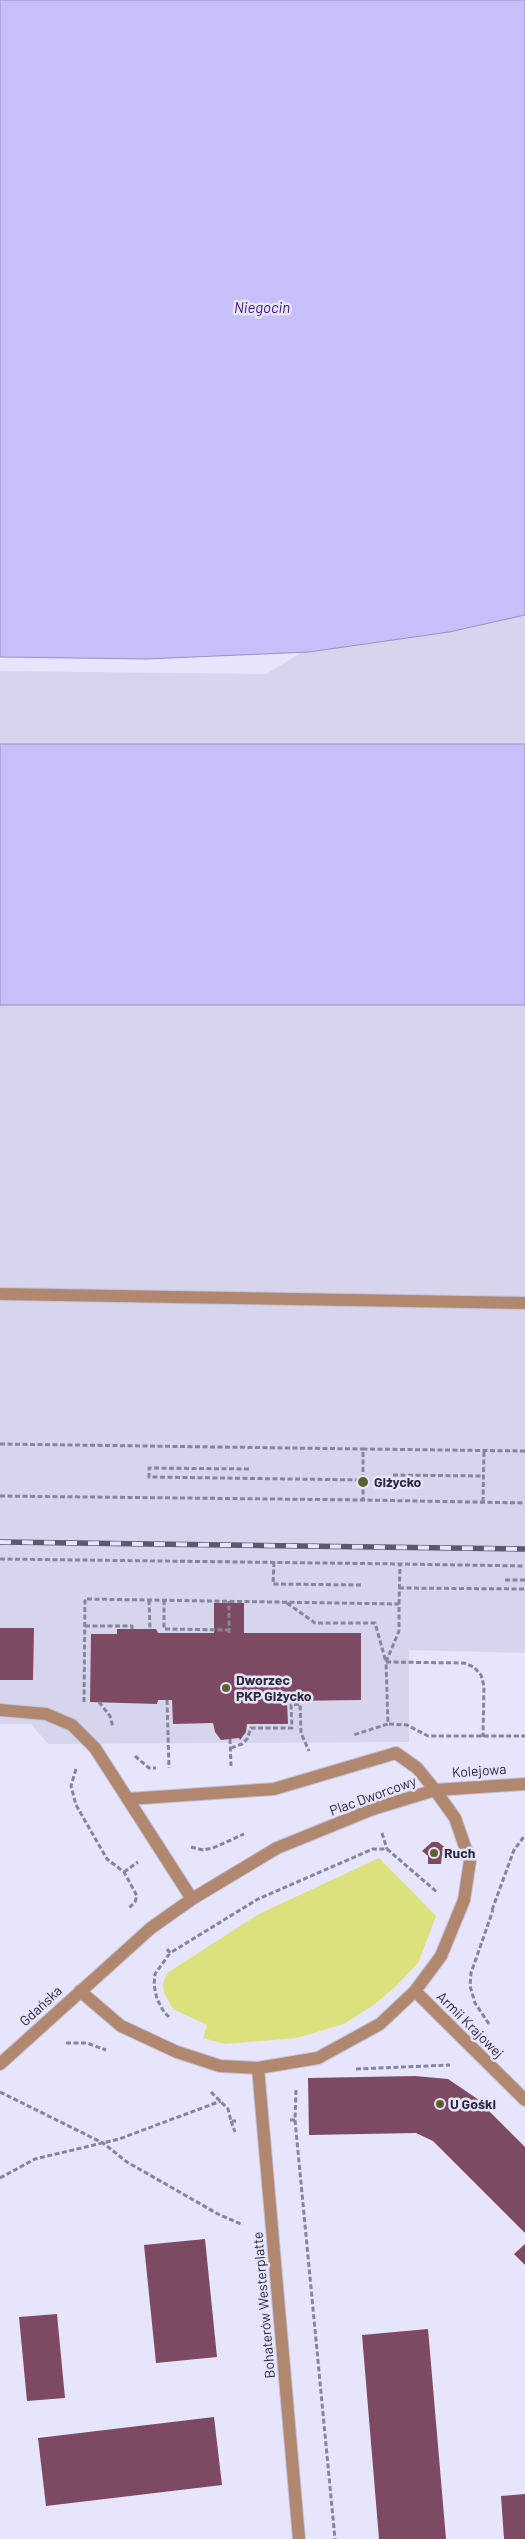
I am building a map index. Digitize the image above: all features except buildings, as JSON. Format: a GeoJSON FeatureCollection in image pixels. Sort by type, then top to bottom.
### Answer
{"type":"FeatureCollection","features":[{"type":"Feature","properties":{"kind":"street"},"geometry":{"type":"LineString","coordinates":[[0,1294],[525,1303]]}},
{"type":"Feature","properties":{"kind":"street"},"geometry":{"type":"LineString","coordinates":[[0,1710],[23,1710],[46,1714],[72,1725],[95,1748],[192,1899]]}},
{"type":"Feature","properties":{"kind":"street"},"geometry":{"type":"LineString","coordinates":[[128,1799],[274,1789],[396,1753],[417,1768],[435,1790]]}},
{"type":"Feature","properties":{"kind":"street","name":"Kolejowa"},"geometry":{"type":"LineString","coordinates":[[435,1790],[525,1784]]}},
{"type":"Feature","properties":{"kind":"street","name":"Plac Dworcowy"},"geometry":{"type":"LineString","coordinates":[[435,1790],[455,1818],[470,1861],[464,1900],[441,1956],[415,1991],[380,2024],[318,2058],[258,2068],[220,2066],[177,2052],[121,2026],[80,1990],[151,1928],[192,1899],[278,1848],[373,1809],[435,1790]]}},
{"type":"Feature","properties":{"kind":"street","name":"Gdańska"},"geometry":{"type":"LineString","coordinates":[[0,2064],[80,1990]]}},
{"type":"Feature","properties":{"kind":"street","name":"Armii Krajowej"},"geometry":{"type":"LineString","coordinates":[[415,1991],[525,2100]]}},
{"type":"Feature","properties":{"kind":"street","name":"Bohaterów Westerplatte"},"geometry":{"type":"LineString","coordinates":[[258,2068],[299,2539]]}},
{"type":"Feature","properties":{"kind":"path"},"geometry":{"type":"LineString","coordinates":[[0,1444],[525,1451]]}},
{"type":"Feature","properties":{"kind":"path"},"geometry":{"type":"LineString","coordinates":[[363,1449],[363,1500]]}},
{"type":"Feature","properties":{"kind":"path"},"geometry":{"type":"LineString","coordinates":[[483,1502],[484,1450]]}},
{"type":"Feature","properties":{"kind":"path"},"geometry":{"type":"LineString","coordinates":[[249,1469],[149,1468],[149,1476],[363,1480]]}},
{"type":"Feature","properties":{"kind":"path"},"geometry":{"type":"LineString","coordinates":[[393,1475],[483,1476]]}},
{"type":"Feature","properties":{"kind":"path"},"geometry":{"type":"LineString","coordinates":[[0,1496],[525,1503]]}},
{"type":"Feature","properties":{"kind":"path"},"geometry":{"type":"LineString","coordinates":[[0,1559],[525,1566]]}},
{"type":"Feature","properties":{"kind":"path"},"geometry":{"type":"LineString","coordinates":[[274,1562],[273,1584],[362,1585]]}},
{"type":"Feature","properties":{"kind":"path"},"geometry":{"type":"LineString","coordinates":[[386,1662],[399,1630],[400,1564]]}},
{"type":"Feature","properties":{"kind":"path"},"geometry":{"type":"LineString","coordinates":[[505,1580],[525,1580]]}},
{"type":"Feature","properties":{"kind":"path"},"geometry":{"type":"LineString","coordinates":[[399,1588],[525,1589]]}},
{"type":"Feature","properties":{"kind":"path"},"geometry":{"type":"LineString","coordinates":[[84,1707],[85,1599],[399,1604]]}},
{"type":"Feature","properties":{"kind":"path"},"geometry":{"type":"LineString","coordinates":[[149,1600],[150,1630]]}},
{"type":"Feature","properties":{"kind":"path"},"geometry":{"type":"LineString","coordinates":[[164,1600],[164,1629],[229,1631],[229,1601]]}},
{"type":"Feature","properties":{"kind":"path"},"geometry":{"type":"LineString","coordinates":[[285,1602],[315,1623],[375,1623],[386,1662],[388,1724]]}},
{"type":"Feature","properties":{"kind":"path"},"geometry":{"type":"LineString","coordinates":[[85,1626],[132,1626],[132,1629]]}},
{"type":"Feature","properties":{"kind":"path"},"geometry":{"type":"LineString","coordinates":[[386,1662],[464,1663],[474,1667],[481,1675],[484,1686],[482,1737]]}},
{"type":"Feature","properties":{"kind":"path"},"geometry":{"type":"LineString","coordinates":[[167,1700],[169,1768]]}},
{"type":"Feature","properties":{"kind":"path"},"geometry":{"type":"LineString","coordinates":[[99,1702],[110,1716],[114,1733],[107,1728]]}},
{"type":"Feature","properties":{"kind":"path"},"geometry":{"type":"LineString","coordinates":[[231,1748],[247,1740],[251,1728],[292,1728],[291,1705],[300,1704],[301,1733],[310,1751]]}},
{"type":"Feature","properties":{"kind":"path"},"geometry":{"type":"LineString","coordinates":[[348,1737],[388,1724],[407,1725],[428,1736],[525,1736]]}},
{"type":"Feature","properties":{"kind":"path"},"geometry":{"type":"LineString","coordinates":[[230,1739],[231,1759]]}},
{"type":"Feature","properties":{"kind":"path"},"geometry":{"type":"LineString","coordinates":[[95,1748],[80,1762],[74,1773],[71,1786],[76,1805],[107,1859],[124,1872],[137,1896],[132,1906]]}},
{"type":"Feature","properties":{"kind":"path"},"geometry":{"type":"LineString","coordinates":[[124,1872],[179,1833],[192,1848],[203,1850],[213,1848],[247,1833]]}},
{"type":"Feature","properties":{"kind":"path"},"geometry":{"type":"LineString","coordinates":[[258,1899],[373,1849],[387,1849],[435,1892],[493,1910],[514,1850],[525,1835]]}},
{"type":"Feature","properties":{"kind":"path"},"geometry":{"type":"LineString","coordinates":[[170,1954],[154,1974],[154,1985],[164,2012],[174,2021]]}},
{"type":"Feature","properties":{"kind":"path"},"geometry":{"type":"LineString","coordinates":[[0,2092],[103,2143],[127,2162],[218,2214],[243,2225]]}},
{"type":"Feature","properties":{"kind":"path"},"geometry":{"type":"LineString","coordinates":[[0,2178],[36,2159],[119,2139],[222,2101]]}},
{"type":"Feature","properties":{"kind":"path"},"geometry":{"type":"LineString","coordinates":[[295,2120],[335,2539]]}},
{"type":"Feature","properties":{"kind":"shaded area"},"geometry":{"type":"Polygon","coordinates":[[[525,517],[525,1653],[409,1650],[409,1742],[48,1744],[31,1724],[0,1724],[0,671],[266,674],[525,517]]]}},
{"type":"Feature","properties":{"kind":"green space"},"geometry":{"type":"Polygon","coordinates":[[[379,1858],[436,1916],[418,1963],[375,2004],[344,2024],[297,2038],[225,2044],[203,2038],[207,2025],[173,2009],[164,1993],[163,1984],[167,1973],[259,1914],[379,1858]]]}},
{"type":"Feature","properties":{"kind":"water","name":"Niegocin"},"geometry":{"type":"Polygon","coordinates":[[[0,0],[525,0],[525,615],[449,632],[309,652],[147,659],[0,657],[0,0]]]}},
{"type":"Feature","properties":{"kind":"water"},"geometry":{"type":"Polygon","coordinates":[[[0,744],[525,744],[525,1005],[0,1005],[0,744]]]}},
{"type":"Feature","properties":{"kind":"railway"},"geometry":{"type":"LineString","coordinates":[[0,1542],[525,1549]]}},
{"type":"Feature","properties":{"kind":"place","name":"Giżycko"},"geometry":{"type":"Point","coordinates":[363,1482]}},
{"type":"Feature","properties":{"kind":"place","name":"Dworzec PKP Giżycko"},"geometry":{"type":"Point","coordinates":[226,1688]}},
{"type":"Feature","properties":{"kind":"place","name":"Ruch"},"geometry":{"type":"Point","coordinates":[434,1853]}},
{"type":"Feature","properties":{"kind":"place","name":"U Gośki"},"geometry":{"type":"Point","coordinates":[440,2104]}}]}
